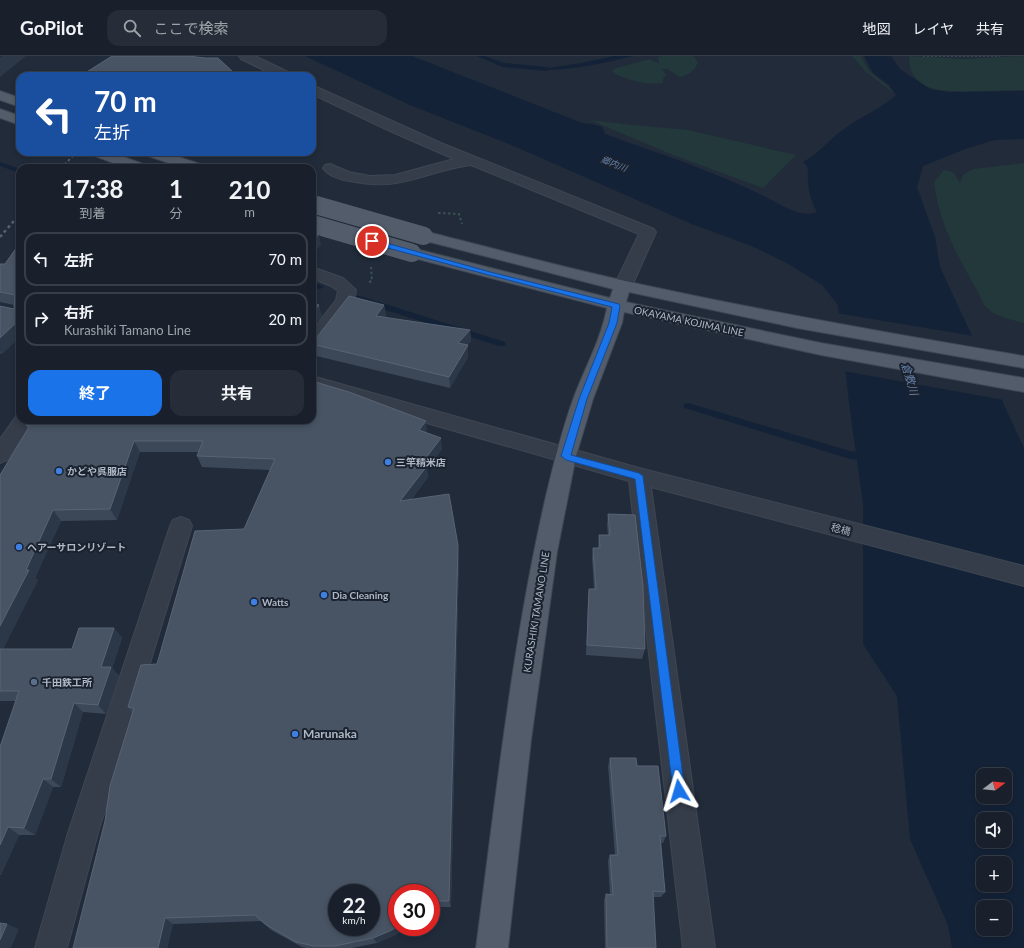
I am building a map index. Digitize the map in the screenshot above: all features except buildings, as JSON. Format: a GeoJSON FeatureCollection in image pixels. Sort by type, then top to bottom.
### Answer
{"type":"FeatureCollection","features":[{"type":"Feature","properties":{"kind":"main road"},"geometry":{"type":"LineString","coordinates":[[0,94],[16,101]]}},
{"type":"Feature","properties":{"kind":"main road"},"geometry":{"type":"LineString","coordinates":[[0,113],[16,119]]}},
{"type":"Feature","properties":{"kind":"main road"},"geometry":{"type":"LineString","coordinates":[[108,156],[130,164]]}},
{"type":"Feature","properties":{"kind":"main road"},"geometry":{"type":"LineString","coordinates":[[162,156],[186,164]]}},
{"type":"Feature","properties":{"kind":"main road","name":"OKAYAMA KOJIMA LINE"},"geometry":{"type":"LineString","coordinates":[[316,205],[424,236],[556,270],[663,295],[825,328],[1024,362]]}},
{"type":"Feature","properties":{"kind":"main road","name":"OKAYAMA KOJIMA LINE"},"geometry":{"type":"LineString","coordinates":[[316,225],[412,253],[616,306],[821,349],[1024,385]]}},
{"type":"Feature","properties":{"kind":"main road","name":"KURASHIKI TAMANO LINE"},"geometry":{"type":"LineString","coordinates":[[492,948],[517,740],[545,552],[566,456],[583,399],[613,323],[616,306],[623,286]]}},
{"type":"Feature","properties":{"kind":"street"},"geometry":{"type":"LineString","coordinates":[[244,56],[278,72]]}},
{"type":"Feature","properties":{"kind":"street"},"geometry":{"type":"LineString","coordinates":[[316,91],[356,111],[472,161],[648,232],[623,286]]}},
{"type":"Feature","properties":{"kind":"street"},"geometry":{"type":"LineString","coordinates":[[330,168],[345,176],[370,180],[395,179],[454,163],[472,161]]}},
{"type":"Feature","properties":{"kind":"street"},"geometry":{"type":"LineString","coordinates":[[316,274],[337,282],[347,290],[345,301],[316,339]]}},
{"type":"Feature","properties":{"kind":"street","name":"稔橋"},"geometry":{"type":"LineString","coordinates":[[316,385],[649,479],[1024,576]]}},
{"type":"Feature","properties":{"kind":"street"},"geometry":{"type":"LineString","coordinates":[[0,455],[21,424]]}},
{"type":"Feature","properties":{"kind":"street"},"geometry":{"type":"LineString","coordinates":[[649,479],[699,948]]}},
{"type":"Feature","properties":{"kind":"street"},"geometry":{"type":"LineString","coordinates":[[51,948],[83,832],[181,526]]}},
{"type":"Feature","properties":{"kind":"path"},"geometry":{"type":"LineString","coordinates":[[923,56],[1000,56]]}},
{"type":"Feature","properties":{"kind":"green space"},"geometry":{"type":"Polygon","coordinates":[[[694,56],[698,63],[691,72],[680,77],[667,69],[662,69],[666,75],[663,79],[663,83],[658,84],[630,80],[613,72],[613,69],[650,59],[659,64],[658,57],[694,56]]]}},
{"type":"Feature","properties":{"kind":"green space"},"geometry":{"type":"Polygon","coordinates":[[[852,56],[861,56],[869,71],[888,86],[894,93],[866,72],[852,56]]]}},
{"type":"Feature","properties":{"kind":"green space"},"geometry":{"type":"Polygon","coordinates":[[[909,56],[964,59],[1024,56],[1024,90],[975,92],[948,91],[928,87],[919,82],[913,75],[909,56]]]}},
{"type":"Feature","properties":{"kind":"green space"},"geometry":{"type":"Polygon","coordinates":[[[590,120],[688,130],[796,155],[763,188],[673,155],[590,120]]]}},
{"type":"Feature","properties":{"kind":"green space"},"geometry":{"type":"Polygon","coordinates":[[[1024,163],[1024,323],[995,314],[987,308],[961,262],[949,236],[939,210],[934,182],[944,170],[953,172],[960,183],[963,175],[973,169],[1024,163]]]}},
{"type":"Feature","properties":{"kind":"water"},"geometry":{"type":"Polygon","coordinates":[[[305,56],[412,56],[582,123],[602,127],[605,134],[713,173],[790,209],[806,214],[817,212],[809,190],[808,168],[803,162],[814,155],[844,129],[896,95],[889,85],[873,73],[864,56],[891,56],[900,69],[930,89],[948,92],[1024,91],[1024,139],[995,140],[968,148],[923,166],[917,187],[935,237],[940,267],[1024,448],[1024,948],[952,948],[948,925],[910,839],[897,696],[863,644],[863,504],[849,403],[838,305],[822,285],[787,263],[749,245],[694,225],[516,147],[410,105],[305,56]]]}},
{"type":"Feature","properties":{"kind":"water"},"geometry":{"type":"Polygon","coordinates":[[[614,56],[633,56],[585,66],[535,70],[581,63],[614,56]]]}},
{"type":"Feature","properties":{"kind":"pier"},"geometry":{"type":"Polygon","coordinates":[[[836,313],[974,336],[1004,400],[843,371],[836,313]]]}},
{"type":"Feature","properties":{"kind":"waterway"},"geometry":{"type":"LineString","coordinates":[[480,56],[503,65],[547,69]]}},
{"type":"Feature","properties":{"kind":"waterway"},"geometry":{"type":"LineString","coordinates":[[0,164],[16,170]]}},
{"type":"Feature","properties":{"kind":"waterway"},"geometry":{"type":"LineString","coordinates":[[316,286],[320,287]]}},
{"type":"Feature","properties":{"kind":"waterway"},"geometry":{"type":"LineString","coordinates":[[357,298],[502,344]]}},
{"type":"Feature","properties":{"kind":"waterway"},"geometry":{"type":"LineString","coordinates":[[688,406],[850,455],[868,457]]}},
{"type":"Feature","properties":{"kind":"railway"},"geometry":{"type":"LineString","coordinates":[[65,164],[73,156]]}},
{"type":"Feature","properties":{"kind":"railway"},"geometry":{"type":"LineString","coordinates":[[0,237],[16,219]]}},
{"type":"Feature","properties":{"kind":"place","name":"三竿精米店"},"geometry":{"type":"Point","coordinates":[388,462]}},
{"type":"Feature","properties":{"kind":"place","name":"かどや呉服店"},"geometry":{"type":"Point","coordinates":[59,471]}},
{"type":"Feature","properties":{"kind":"place","name":"ヘアーサロンリゾート"},"geometry":{"type":"Point","coordinates":[19,547]}},
{"type":"Feature","properties":{"kind":"place","name":"Dia Cleaning"},"geometry":{"type":"Point","coordinates":[324,595]}},
{"type":"Feature","properties":{"kind":"place","name":"Watts"},"geometry":{"type":"Point","coordinates":[254,602]}},
{"type":"Feature","properties":{"kind":"place","name":"千田鉄工所"},"geometry":{"type":"Point","coordinates":[34,682]}},
{"type":"Feature","properties":{"kind":"place","name":"Marunaka"},"geometry":{"type":"Point","coordinates":[295,734]}},
{"type":"Feature","properties":{"kind":"route"},"geometry":{"type":"LineString","coordinates":[[372,241],[412,253],[616,306],[613,323],[597,360],[583,399],[566,456],[639,476],[679,791]]}},
{"type":"Feature","properties":{"kind":"water label","name":"郷内川"},"geometry":{"type":"Point","coordinates":[614,164]}},
{"type":"Feature","properties":{"kind":"water label","name":"倉敷川"},"geometry":{"type":"Point","coordinates":[910,379]}}]}
